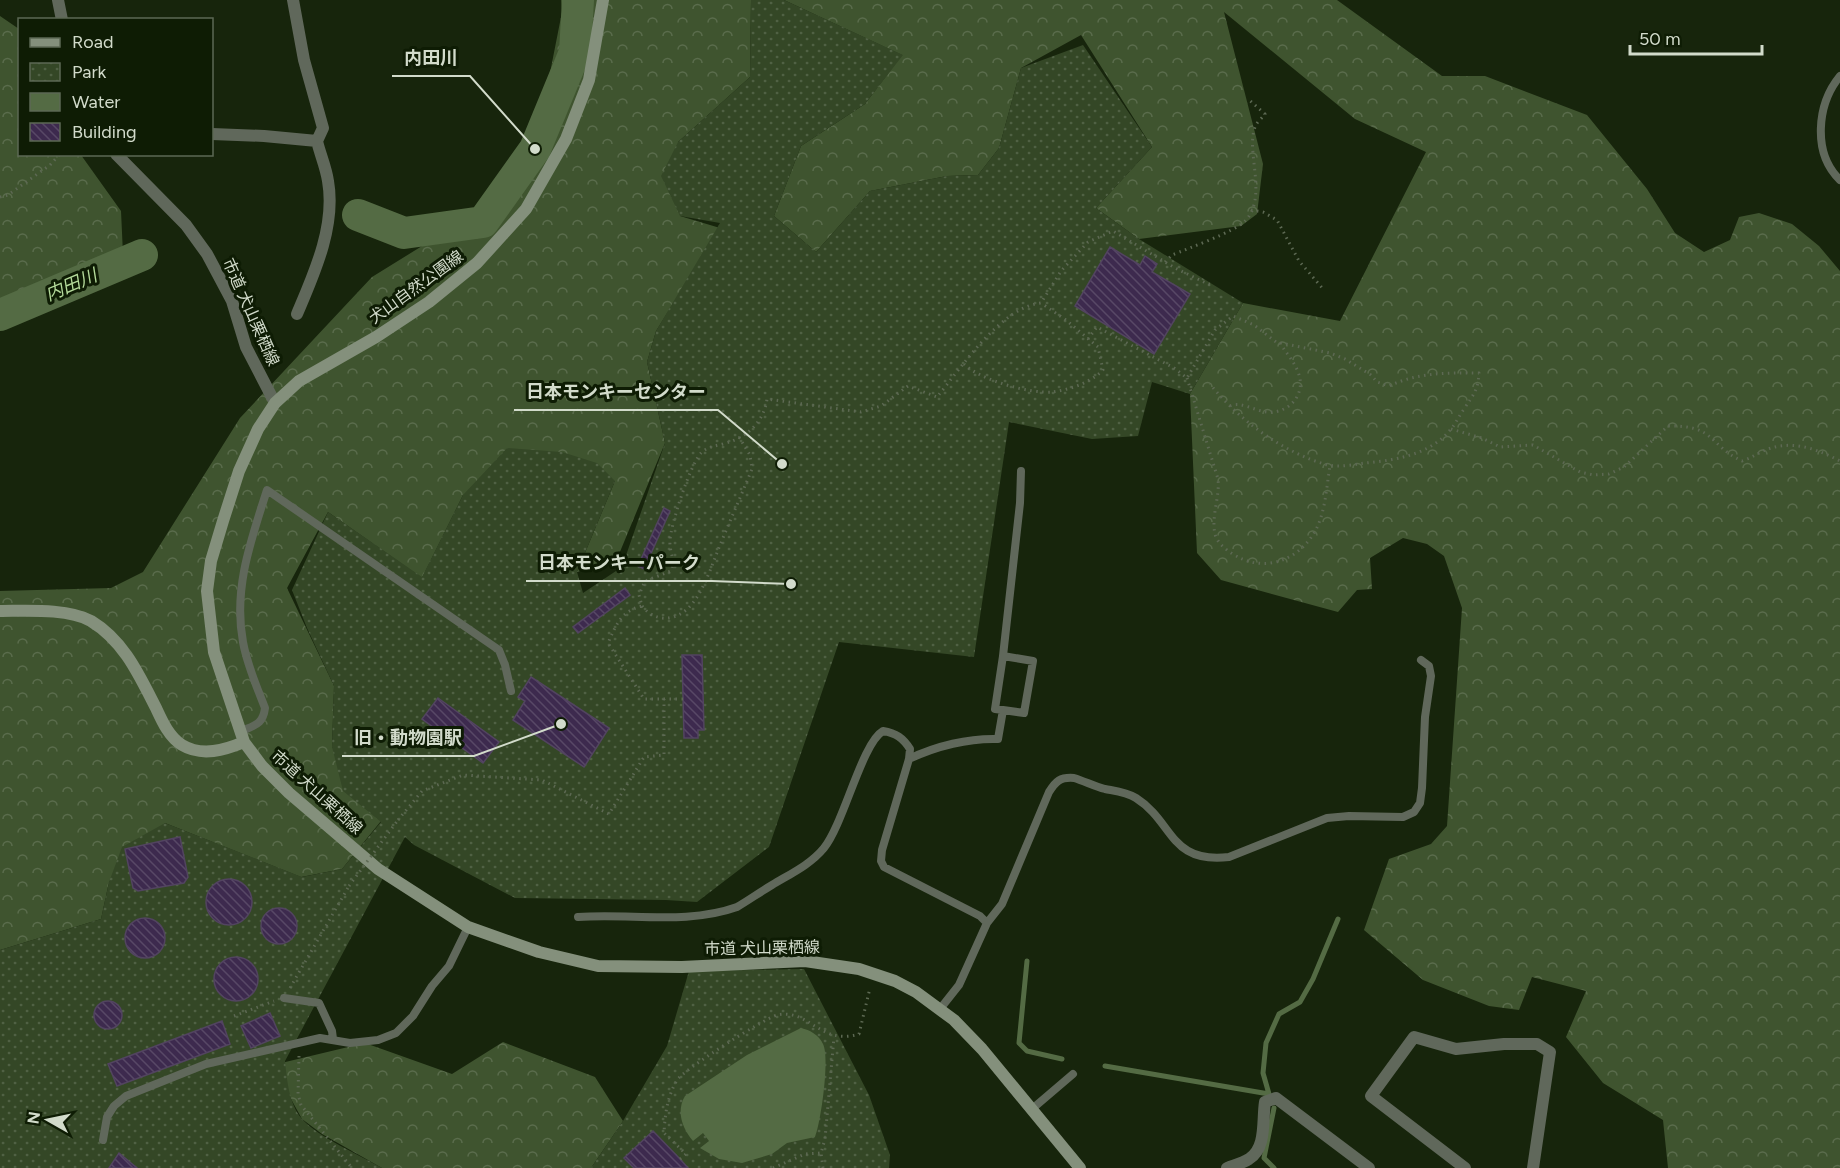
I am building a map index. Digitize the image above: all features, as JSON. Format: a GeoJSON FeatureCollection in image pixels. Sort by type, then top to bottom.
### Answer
{"type":"FeatureCollection","features":[{"type":"Feature","properties":{"kind":"street"},"geometry":{"type":"LineString","coordinates":[[58,0],[62,18]]}},
{"type":"Feature","properties":{"kind":"street"},"geometry":{"type":"LineString","coordinates":[[293,0],[304,60],[323,128],[316,141],[328,181],[330,208],[324,242],[297,314]]}},
{"type":"Feature","properties":{"kind":"street","name":"犬山自然公園線"},"geometry":{"type":"LineString","coordinates":[[275,403],[299,381],[376,337],[429,302],[477,263],[526,209],[566,139],[589,80],[603,0]]}},
{"type":"Feature","properties":{"kind":"street"},"geometry":{"type":"LineString","coordinates":[[213,134],[316,141]]}},
{"type":"Feature","properties":{"kind":"street","name":"市道 犬山栗栖線"},"geometry":{"type":"LineString","coordinates":[[118,156],[186,225],[207,254],[232,301],[246,347],[275,403],[258,429],[239,471],[211,561],[207,591],[214,652],[242,737],[262,766],[289,793],[378,868],[468,927],[539,952],[598,966],[682,967],[804,961],[835,964],[895,981],[916,992],[954,1020],[982,1049],[1080,1168]]}},
{"type":"Feature","properties":{"kind":"street"},"geometry":{"type":"LineString","coordinates":[[0,611],[57,612],[88,620],[110,635],[130,659],[167,731],[182,745],[199,750],[222,751],[242,737]]}},
{"type":"Feature","properties":{"kind":"street"},"geometry":{"type":"LineString","coordinates":[[1465,1168],[1371,1096],[1414,1037],[1456,1048],[1537,1044],[1550,1052],[1533,1168]]}},
{"type":"Feature","properties":{"kind":"street"},"geometry":{"type":"LineString","coordinates":[[1227,1168],[1251,1158],[1259,1150],[1265,1102],[1276,1098],[1369,1168]]}},
{"type":"Feature","properties":{"kind":"lane"},"geometry":{"type":"LineString","coordinates":[[1840,76],[1829,92],[1824,106],[1821,133],[1828,165],[1840,180]]}},
{"type":"Feature","properties":{"kind":"lane"},"geometry":{"type":"LineString","coordinates":[[1003,656],[1033,661],[1024,713],[995,709],[1020,503],[1021,471]]}},
{"type":"Feature","properties":{"kind":"lane"},"geometry":{"type":"LineString","coordinates":[[242,737],[263,718],[265,708],[243,644],[239,615],[240,589],[245,564],[267,490],[499,650],[511,691]]}},
{"type":"Feature","properties":{"kind":"lane"},"geometry":{"type":"LineString","coordinates":[[940,1010],[959,985],[987,922],[1002,904],[1049,792],[1056,781],[1064,777],[1134,797],[1144,804],[1181,846],[1190,852],[1214,858],[1229,857],[1327,818],[1403,817],[1414,812],[1420,803],[1422,788],[1425,717],[1431,676],[1429,666],[1421,660]]}},
{"type":"Feature","properties":{"kind":"lane"},"geometry":{"type":"LineString","coordinates":[[909,759],[922,753],[982,738],[998,739],[1003,710]]}},
{"type":"Feature","properties":{"kind":"lane"},"geometry":{"type":"LineString","coordinates":[[578,917],[622,915],[666,917],[712,914],[737,907],[809,863],[824,848],[839,822],[876,735],[883,730],[894,733],[904,740],[910,749],[882,850],[881,861],[884,867],[980,916],[987,922]]}},
{"type":"Feature","properties":{"kind":"lane"},"geometry":{"type":"LineString","coordinates":[[103,1140],[107,1117],[114,1106],[126,1096],[206,1064],[320,1038],[350,1043],[378,1040],[396,1033],[412,1016],[448,966],[468,927]]}},
{"type":"Feature","properties":{"kind":"lane"},"geometry":{"type":"LineString","coordinates":[[284,998],[319,1003],[332,1031],[333,1039]]}},
{"type":"Feature","properties":{"kind":"lane"},"geometry":{"type":"LineString","coordinates":[[1032,1109],[1073,1074]]}},
{"type":"Feature","properties":{"kind":"path"},"geometry":{"type":"LineString","coordinates":[[1165,262],[1173,255],[1246,220],[1256,193],[1254,138],[1256,125],[1265,114],[1248,99]]}},
{"type":"Feature","properties":{"kind":"path"},"geometry":{"type":"LineString","coordinates":[[0,197],[8,195],[50,165],[58,156]]}},
{"type":"Feature","properties":{"kind":"path"},"geometry":{"type":"LineString","coordinates":[[1251,210],[1263,212],[1277,220],[1299,261],[1324,290]]}},
{"type":"Feature","properties":{"kind":"path"},"geometry":{"type":"LineString","coordinates":[[1041,303],[1061,272],[1088,242],[1113,231],[1165,262],[1214,285]]}},
{"type":"Feature","properties":{"kind":"path"},"geometry":{"type":"LineString","coordinates":[[739,437],[750,455],[752,469],[705,581],[693,603],[683,613],[669,619],[655,618],[642,606],[639,595],[645,581],[671,571],[674,564],[669,542],[691,470],[701,453],[711,447],[728,443],[739,437],[752,430],[765,411],[767,399],[861,412],[881,406],[908,386],[937,397],[964,364],[1007,318],[1029,304],[1041,303],[1066,320],[1098,347],[1103,370],[1094,379],[1051,392],[998,382],[981,376],[964,364]]}},
{"type":"Feature","properties":{"kind":"path"},"geometry":{"type":"LineString","coordinates":[[1187,378],[1215,330],[1233,316],[1254,325],[1276,342],[1330,353],[1360,368],[1377,382],[1389,386],[1407,378],[1453,372],[1479,373],[1478,389],[1451,429],[1431,447],[1389,461],[1330,466],[1297,453],[1265,435],[1230,406],[1210,384]]}},
{"type":"Feature","properties":{"kind":"path"},"geometry":{"type":"LineString","coordinates":[[1089,339],[1097,327],[1174,368],[1187,378],[1218,479],[1215,536],[1224,548],[1236,556],[1252,564],[1276,563],[1290,557],[1305,544],[1313,535],[1321,519],[1330,466]]}},
{"type":"Feature","properties":{"kind":"path"},"geometry":{"type":"LineString","coordinates":[[1230,406],[1236,403],[1269,412],[1278,411],[1293,404],[1298,397],[1300,380],[1294,364],[1280,343]]}},
{"type":"Feature","properties":{"kind":"path"},"geometry":{"type":"LineString","coordinates":[[1451,429],[1482,438],[1500,447],[1533,445],[1580,472],[1593,475],[1609,474],[1624,467],[1668,426],[1685,425],[1701,429],[1712,436],[1731,456],[1742,461],[1754,458],[1769,448],[1794,444],[1840,461]]}},
{"type":"Feature","properties":{"kind":"path"},"geometry":{"type":"LineString","coordinates":[[642,606],[628,609],[616,625],[608,643],[644,699],[683,699]]}},
{"type":"Feature","properties":{"kind":"path"},"geometry":{"type":"LineString","coordinates":[[234,1016],[284,998],[349,886],[422,791],[464,775],[542,780],[609,814],[644,757],[664,755],[664,699]]}},
{"type":"Feature","properties":{"kind":"path"},"geometry":{"type":"LineString","coordinates":[[680,1159],[686,1154],[664,1133],[665,1112],[678,1078],[729,1042],[777,1015],[801,1017],[834,1037],[859,1034],[871,983]]}},
{"type":"Feature","properties":{"kind":"path"},"geometry":{"type":"LineString","coordinates":[[823,1168],[821,1153],[825,1139],[834,1037]]}},
{"type":"Feature","properties":{"kind":"path"},"geometry":{"type":"LineString","coordinates":[[298,1043],[298,1094],[301,1105],[352,1168]]}},
{"type":"Feature","properties":{"kind":"path"},"geometry":{"type":"LineString","coordinates":[[773,1168],[805,1154],[821,1153]]}},
{"type":"Feature","properties":{"kind":"green space"},"geometry":{"type":"Polygon","coordinates":[[[561,0],[751,0],[750,77],[678,142],[680,216],[720,228],[656,331],[647,362],[665,443],[617,559],[577,572],[615,481],[463,495],[422,578],[328,512],[287,588],[334,686],[332,747],[381,821],[342,869],[301,877],[165,823],[109,882],[101,919],[0,950],[0,591],[111,588],[143,572],[240,418],[372,277],[498,199],[536,144],[562,12],[561,0]]]}},
{"type":"Feature","properties":{"kind":"green space"},"geometry":{"type":"Polygon","coordinates":[[[751,0],[784,0],[903,55],[865,104],[801,146],[774,216],[816,252],[870,191],[947,176],[978,175],[999,148],[1021,68],[1083,45],[1152,147],[1096,208],[1139,239],[1243,303],[1190,394],[1152,382],[1138,436],[1092,439],[1009,422],[974,657],[839,642],[769,847],[697,902],[515,898],[414,845],[405,837],[285,1061],[291,1099],[302,1119],[329,1139],[382,1168],[0,1168],[0,950],[101,919],[109,882],[122,847],[165,823],[302,877],[342,869],[381,822],[343,791],[332,747],[334,686],[292,590],[328,512],[422,577],[463,495],[507,448],[562,452],[597,463],[615,481],[577,572],[583,593],[622,567],[665,443],[647,362],[656,331],[720,223],[680,216],[661,176],[678,142],[750,77],[751,0]]]}},
{"type":"Feature","properties":{"kind":"green space"},"geometry":{"type":"Polygon","coordinates":[[[784,0],[1337,0],[1442,76],[1485,76],[1587,115],[1647,189],[1675,233],[1704,252],[1730,240],[1739,217],[1759,213],[1792,224],[1819,246],[1840,271],[1840,1168],[1668,1168],[1663,1120],[1603,1083],[1566,1037],[1586,991],[1532,977],[1519,1010],[1489,1006],[1423,980],[1364,930],[1389,859],[1431,844],[1447,826],[1462,608],[1444,556],[1427,544],[1403,538],[1370,558],[1372,589],[1357,590],[1338,612],[1221,580],[1197,553],[1190,394],[1243,303],[1340,321],[1426,152],[1355,119],[1224,12],[1263,164],[1257,214],[1241,226],[1139,239],[1096,208],[1152,147],[1081,35],[1021,68],[999,148],[978,175],[947,176],[870,191],[816,252],[774,216],[801,146],[865,104],[902,55],[784,0]]]}},
{"type":"Feature","properties":{"kind":"green space"},"geometry":{"type":"Polygon","coordinates":[[[0,16],[18,28],[18,156],[82,156],[121,211],[124,276],[0,326],[0,16]]]}},
{"type":"Feature","properties":{"kind":"green space"},"geometry":{"type":"Polygon","coordinates":[[[804,969],[869,1095],[890,1155],[889,1168],[591,1168],[623,1121],[667,1046],[689,971],[804,969]]]}},
{"type":"Feature","properties":{"kind":"green space"},"geometry":{"type":"Polygon","coordinates":[[[503,1042],[595,1077],[623,1121],[591,1168],[382,1168],[322,1134],[302,1119],[291,1099],[239,1073],[365,1043],[452,1074],[503,1042]]]}},
{"type":"Feature","properties":{"kind":"water"},"geometry":{"type":"Polygon","coordinates":[[[801,1028],[817,1036],[825,1051],[824,1090],[815,1137],[787,1143],[772,1154],[742,1163],[719,1159],[700,1148],[709,1141],[703,1133],[693,1141],[686,1131],[681,1113],[685,1096],[747,1055],[801,1028]]]}},
{"type":"Feature","properties":{"kind":"building"},"geometry":{"type":"Polygon","coordinates":[[[1110,247],[1140,265],[1145,256],[1157,264],[1152,272],[1190,294],[1154,354],[1075,306],[1110,247]]]}},
{"type":"Feature","properties":{"kind":"building"},"geometry":{"type":"Polygon","coordinates":[[[664,508],[670,511],[644,569],[638,566],[664,508]]]}},
{"type":"Feature","properties":{"kind":"building"},"geometry":{"type":"Polygon","coordinates":[[[625,588],[630,595],[578,633],[573,627],[625,588]]]}},
{"type":"Feature","properties":{"kind":"building"},"geometry":{"type":"Polygon","coordinates":[[[682,655],[702,655],[704,730],[698,730],[698,738],[684,738],[682,655]]]}},
{"type":"Feature","properties":{"kind":"building"},"geometry":{"type":"Polygon","coordinates":[[[531,677],[609,728],[584,767],[513,720],[525,701],[518,697],[531,677]]]}},
{"type":"Feature","properties":{"kind":"building"},"geometry":{"type":"Polygon","coordinates":[[[438,698],[499,742],[483,763],[422,719],[438,698]]]}},
{"type":"Feature","properties":{"kind":"building"},"geometry":{"type":"Polygon","coordinates":[[[180,837],[188,877],[184,883],[138,891],[133,888],[125,849],[180,837]]]}},
{"type":"Feature","properties":{"kind":"building"},"geometry":{"type":"Polygon","coordinates":[[[229,879],[245,886],[252,902],[245,918],[229,925],[213,918],[206,902],[213,886],[229,879]]]}},
{"type":"Feature","properties":{"kind":"building"},"geometry":{"type":"Polygon","coordinates":[[[279,908],[292,913],[297,926],[292,939],[279,944],[266,939],[261,926],[266,913],[279,908]]]}},
{"type":"Feature","properties":{"kind":"building"},"geometry":{"type":"Polygon","coordinates":[[[145,918],[159,924],[165,938],[159,952],[145,958],[131,952],[125,938],[131,924],[145,918]]]}},
{"type":"Feature","properties":{"kind":"building"},"geometry":{"type":"Polygon","coordinates":[[[236,957],[252,963],[258,979],[252,995],[236,1001],[220,995],[214,979],[220,963],[236,957]]]}},
{"type":"Feature","properties":{"kind":"building"},"geometry":{"type":"Polygon","coordinates":[[[108,1001],[118,1005],[122,1015],[118,1025],[108,1029],[98,1025],[94,1015],[98,1005],[108,1001]]]}},
{"type":"Feature","properties":{"kind":"building"},"geometry":{"type":"Polygon","coordinates":[[[270,1013],[280,1036],[251,1048],[241,1026],[270,1013]]]}},
{"type":"Feature","properties":{"kind":"building"},"geometry":{"type":"Polygon","coordinates":[[[222,1021],[230,1044],[117,1086],[108,1064],[222,1021]]]}},
{"type":"Feature","properties":{"kind":"building"},"geometry":{"type":"Polygon","coordinates":[[[653,1131],[688,1168],[634,1168],[624,1158],[653,1131]]]}},
{"type":"Feature","properties":{"kind":"building"},"geometry":{"type":"Polygon","coordinates":[[[119,1153],[137,1168],[109,1168],[119,1153]]]}},
{"type":"Feature","properties":{"kind":"waterway","name":"内田川"},"geometry":{"type":"LineString","coordinates":[[358,215],[404,233],[483,222],[535,149],[575,52],[578,0]]}},
{"type":"Feature","properties":{"kind":"waterway","name":"内田川"},"geometry":{"type":"LineString","coordinates":[[0,315],[142,255]]}},
{"type":"Feature","properties":{"kind":"waterway"},"geometry":{"type":"LineString","coordinates":[[1105,1066],[1269,1094],[1263,1073],[1266,1043],[1279,1014],[1300,1002],[1313,979],[1338,919]]}},
{"type":"Feature","properties":{"kind":"waterway"},"geometry":{"type":"LineString","coordinates":[[1027,961],[1019,1043],[1027,1051],[1062,1059]]}},
{"type":"Feature","properties":{"kind":"waterway"},"geometry":{"type":"LineString","coordinates":[[1274,1108],[1264,1158],[1274,1168]]}},
{"type":"Feature","properties":{"kind":"place","name":"内田川"},"geometry":{"type":"Point","coordinates":[535,149]}},
{"type":"Feature","properties":{"kind":"place","name":"日本モンキーセンター"},"geometry":{"type":"Point","coordinates":[782,464]}},
{"type":"Feature","properties":{"kind":"place","name":"日本モンキーパーク"},"geometry":{"type":"Point","coordinates":[791,584]}},
{"type":"Feature","properties":{"kind":"place","name":"旧・動物園駅"},"geometry":{"type":"Point","coordinates":[561,724]}}]}
